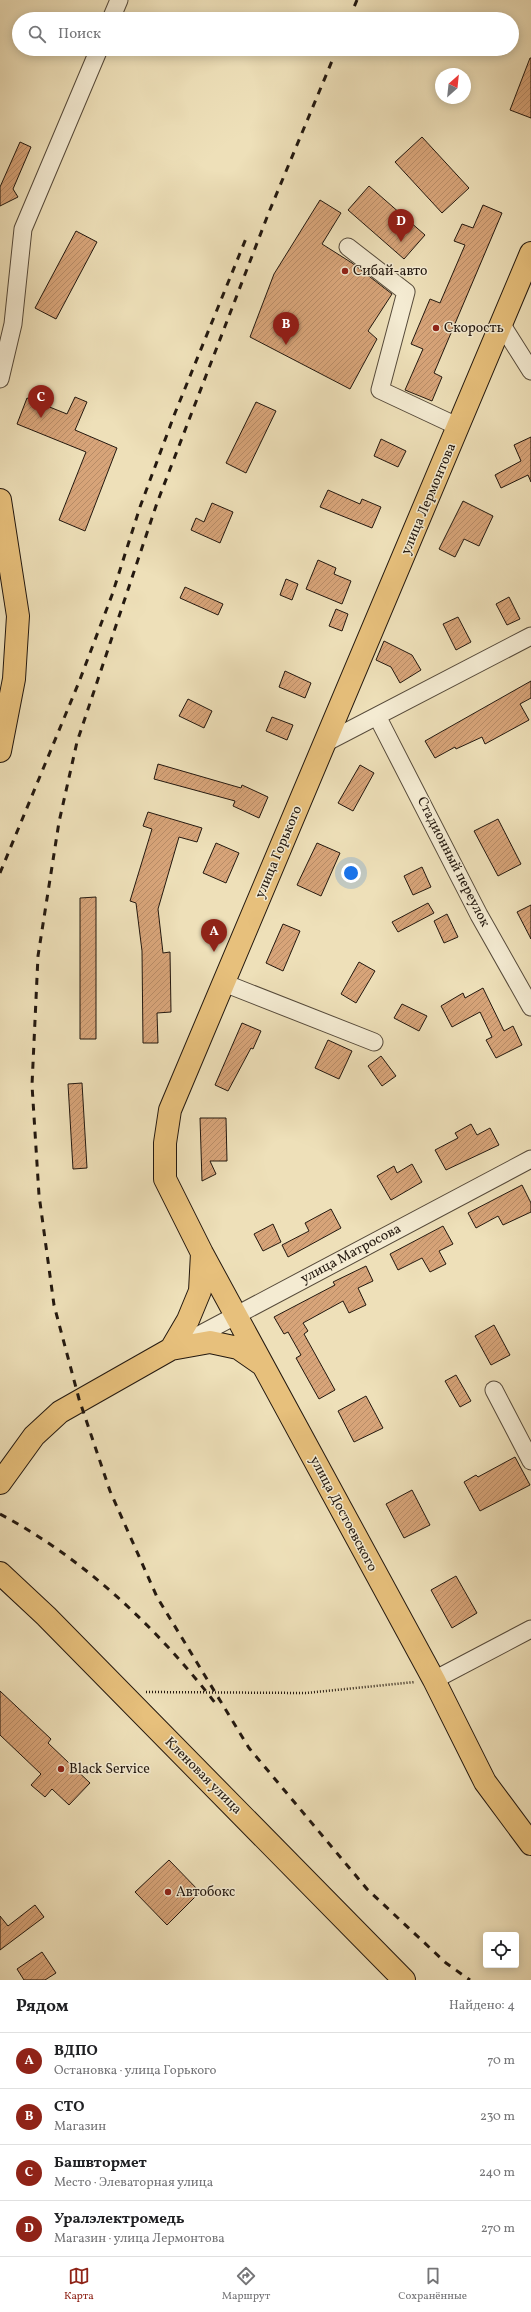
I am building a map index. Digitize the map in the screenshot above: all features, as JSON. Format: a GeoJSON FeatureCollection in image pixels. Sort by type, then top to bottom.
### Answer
{"type":"FeatureCollection","features":[{"type":"Feature","properties":{"kind":"main road","name":"улица Лермонтова"},"geometry":{"type":"LineString","coordinates":[[325,743],[531,253]]}},
{"type":"Feature","properties":{"kind":"main road"},"geometry":{"type":"LineString","coordinates":[[0,500],[18,616],[14,679],[0,750]]}},
{"type":"Feature","properties":{"kind":"main road","name":"улица Горького"},"geometry":{"type":"LineString","coordinates":[[165,1179],[165,1143],[170,1110],[325,743]]}},
{"type":"Feature","properties":{"kind":"main road","name":"улица Достоевского"},"geometry":{"type":"LineString","coordinates":[[165,1179],[202,1253],[262,1365],[434,1680],[485,1782],[531,1844]]}},
{"type":"Feature","properties":{"kind":"main road"},"geometry":{"type":"LineString","coordinates":[[171,1349],[188,1320],[200,1291],[202,1253]]}},
{"type":"Feature","properties":{"kind":"main road","name":"улица Матросова"},"geometry":{"type":"LineString","coordinates":[[0,1483],[34,1436],[60,1412],[171,1349],[210,1342],[238,1348],[262,1365]]}},
{"type":"Feature","properties":{"kind":"main road","name":"Кленовая улица"},"geometry":{"type":"LineString","coordinates":[[0,1573],[46,1616],[404,1980]]}},
{"type":"Feature","properties":{"kind":"street"},"geometry":{"type":"LineString","coordinates":[[115,12],[120,0]]}},
{"type":"Feature","properties":{"kind":"street"},"geometry":{"type":"LineString","coordinates":[[0,379],[13,324],[23,229],[96,56]]}},
{"type":"Feature","properties":{"kind":"street"},"geometry":{"type":"LineString","coordinates":[[348,247],[406,292],[380,390],[459,427]]}},
{"type":"Feature","properties":{"kind":"street"},"geometry":{"type":"LineString","coordinates":[[502,325],[531,371]]}},
{"type":"Feature","properties":{"kind":"street"},"geometry":{"type":"LineString","coordinates":[[325,743],[531,636]]}},
{"type":"Feature","properties":{"kind":"street","name":"Стадионный переулок"},"geometry":{"type":"LineString","coordinates":[[378,716],[479,916],[531,1007]]}},
{"type":"Feature","properties":{"kind":"street"},"geometry":{"type":"LineString","coordinates":[[224,983],[374,1042]]}},
{"type":"Feature","properties":{"kind":"street","name":"улица Матросова"},"geometry":{"type":"LineString","coordinates":[[171,1349],[531,1159]]}},
{"type":"Feature","properties":{"kind":"street"},"geometry":{"type":"LineString","coordinates":[[494,1390],[531,1461]]}},
{"type":"Feature","properties":{"kind":"street"},"geometry":{"type":"LineString","coordinates":[[434,1680],[531,1629]]}},
{"type":"Feature","properties":{"kind":"path"},"geometry":{"type":"LineString","coordinates":[[120,1691],[306,1693],[434,1680]]}},
{"type":"Feature","properties":{"kind":"building"},"geometry":{"type":"Polygon","coordinates":[[[531,58],[531,118],[510,110],[531,58]]]}},
{"type":"Feature","properties":{"kind":"building"},"geometry":{"type":"Polygon","coordinates":[[[422,137],[469,188],[442,213],[395,162],[422,137]]]}},
{"type":"Feature","properties":{"kind":"building"},"geometry":{"type":"Polygon","coordinates":[[[20,142],[31,147],[13,189],[18,197],[0,206],[0,187],[20,142]]]}},
{"type":"Feature","properties":{"kind":"building"},"geometry":{"type":"Polygon","coordinates":[[[369,186],[425,235],[404,259],[348,210],[369,186]]]}},
{"type":"Feature","properties":{"kind":"building"},"geometry":{"type":"Polygon","coordinates":[[[320,200],[341,213],[322,244],[352,263],[392,294],[368,331],[377,339],[350,389],[250,337],[274,274],[320,200]]]}},
{"type":"Feature","properties":{"kind":"building"},"geometry":{"type":"Polygon","coordinates":[[[483,205],[502,213],[434,373],[442,377],[432,401],[405,390],[423,349],[411,344],[430,299],[440,303],[465,245],[454,241],[462,224],[473,228],[483,205]]]}},
{"type":"Feature","properties":{"kind":"building"},"geometry":{"type":"Polygon","coordinates":[[[76,231],[97,242],[56,319],[35,308],[76,231]]]}},
{"type":"Feature","properties":{"kind":"building"},"geometry":{"type":"Polygon","coordinates":[[[75,397],[87,402],[75,430],[117,448],[85,531],[59,520],[86,452],[17,424],[27,398],[67,414],[75,397]]]}},
{"type":"Feature","properties":{"kind":"building"},"geometry":{"type":"Polygon","coordinates":[[[256,402],[276,411],[246,473],[226,463],[256,402]]]}},
{"type":"Feature","properties":{"kind":"building"},"geometry":{"type":"Polygon","coordinates":[[[531,437],[531,482],[528,475],[501,488],[495,475],[521,461],[514,445],[531,437]]]}},
{"type":"Feature","properties":{"kind":"building"},"geometry":{"type":"Polygon","coordinates":[[[381,439],[406,451],[398,467],[374,456],[381,439]]]}},
{"type":"Feature","properties":{"kind":"building"},"geometry":{"type":"Polygon","coordinates":[[[328,490],[360,504],[362,499],[381,507],[372,528],[320,507],[328,490]]]}},
{"type":"Feature","properties":{"kind":"building"},"geometry":{"type":"Polygon","coordinates":[[[463,501],[493,516],[479,546],[464,539],[455,557],[439,549],[463,501]]]}},
{"type":"Feature","properties":{"kind":"building"},"geometry":{"type":"Polygon","coordinates":[[[212,503],[233,512],[220,543],[191,530],[196,518],[204,522],[212,503]]]}},
{"type":"Feature","properties":{"kind":"building"},"geometry":{"type":"Polygon","coordinates":[[[318,560],[336,568],[334,574],[351,581],[342,604],[306,589],[318,560]]]}},
{"type":"Feature","properties":{"kind":"building"},"geometry":{"type":"Polygon","coordinates":[[[286,579],[298,584],[292,600],[280,595],[286,579]]]}},
{"type":"Feature","properties":{"kind":"building"},"geometry":{"type":"Polygon","coordinates":[[[185,587],[223,604],[218,615],[180,598],[185,587]]]}},
{"type":"Feature","properties":{"kind":"building"},"geometry":{"type":"Polygon","coordinates":[[[509,597],[520,619],[507,625],[496,604],[509,597]]]}},
{"type":"Feature","properties":{"kind":"building"},"geometry":{"type":"Polygon","coordinates":[[[336,609],[348,614],[342,631],[329,626],[336,609]]]}},
{"type":"Feature","properties":{"kind":"building"},"geometry":{"type":"Polygon","coordinates":[[[458,617],[471,642],[456,650],[443,624],[458,617]]]}},
{"type":"Feature","properties":{"kind":"building"},"geometry":{"type":"Polygon","coordinates":[[[384,641],[412,655],[421,670],[400,683],[391,667],[376,660],[384,641]]]}},
{"type":"Feature","properties":{"kind":"building"},"geometry":{"type":"Polygon","coordinates":[[[285,671],[311,683],[305,698],[279,687],[285,671]]]}},
{"type":"Feature","properties":{"kind":"building"},"geometry":{"type":"Polygon","coordinates":[[[531,681],[531,698],[520,704],[529,720],[485,744],[482,737],[456,749],[455,747],[435,758],[425,741],[531,681]]]}},
{"type":"Feature","properties":{"kind":"building"},"geometry":{"type":"Polygon","coordinates":[[[188,699],[212,711],[204,728],[179,716],[188,699]]]}},
{"type":"Feature","properties":{"kind":"building"},"geometry":{"type":"Polygon","coordinates":[[[272,717],[293,725],[287,740],[266,731],[272,717]]]}},
{"type":"Feature","properties":{"kind":"building"},"geometry":{"type":"Polygon","coordinates":[[[158,764],[241,788],[242,785],[268,797],[259,818],[233,806],[235,801],[154,779],[158,764]]]}},
{"type":"Feature","properties":{"kind":"building"},"geometry":{"type":"Polygon","coordinates":[[[360,765],[374,773],[353,811],[338,803],[360,765]]]}},
{"type":"Feature","properties":{"kind":"building"},"geometry":{"type":"Polygon","coordinates":[[[148,812],[202,828],[197,842],[179,837],[158,909],[163,953],[170,952],[171,1012],[157,1013],[158,1043],[143,1043],[142,951],[136,903],[130,901],[152,829],[143,826],[148,812]]]}},
{"type":"Feature","properties":{"kind":"building"},"geometry":{"type":"Polygon","coordinates":[[[498,819],[521,864],[498,876],[474,831],[498,819]]]}},
{"type":"Feature","properties":{"kind":"building"},"geometry":{"type":"Polygon","coordinates":[[[216,843],[239,853],[226,883],[203,873],[216,843]]]}},
{"type":"Feature","properties":{"kind":"building"},"geometry":{"type":"Polygon","coordinates":[[[317,843],[340,853],[321,896],[297,885],[317,843]]]}},
{"type":"Feature","properties":{"kind":"building"},"geometry":{"type":"Polygon","coordinates":[[[422,867],[431,887],[413,895],[404,876],[422,867]]]}},
{"type":"Feature","properties":{"kind":"building"},"geometry":{"type":"Polygon","coordinates":[[[96,897],[96,1039],[80,1039],[80,898],[96,897]]]}},
{"type":"Feature","properties":{"kind":"building"},"geometry":{"type":"Polygon","coordinates":[[[428,903],[434,913],[398,932],[392,922],[428,903]]]}},
{"type":"Feature","properties":{"kind":"building"},"geometry":{"type":"Polygon","coordinates":[[[531,905],[531,939],[517,912],[531,905]]]}},
{"type":"Feature","properties":{"kind":"building"},"geometry":{"type":"Polygon","coordinates":[[[447,914],[458,937],[444,943],[434,921],[447,914]]]}},
{"type":"Feature","properties":{"kind":"building"},"geometry":{"type":"Polygon","coordinates":[[[283,924],[300,931],[283,971],[266,963],[283,924]]]}},
{"type":"Feature","properties":{"kind":"building"},"geometry":{"type":"Polygon","coordinates":[[[359,962],[375,971],[356,1003],[341,994],[359,962]]]}},
{"type":"Feature","properties":{"kind":"building"},"geometry":{"type":"Polygon","coordinates":[[[483,988],[504,1031],[513,1026],[522,1045],[496,1058],[486,1040],[492,1037],[480,1012],[452,1027],[441,1006],[463,993],[465,998],[483,988]]]}},
{"type":"Feature","properties":{"kind":"building"},"geometry":{"type":"Polygon","coordinates":[[[402,1004],[427,1016],[419,1031],[394,1018],[402,1004]]]}},
{"type":"Feature","properties":{"kind":"building"},"geometry":{"type":"Polygon","coordinates":[[[242,1023],[261,1031],[253,1049],[251,1048],[228,1091],[215,1085],[242,1023]]]}},
{"type":"Feature","properties":{"kind":"building"},"geometry":{"type":"Polygon","coordinates":[[[328,1040],[352,1051],[339,1079],[315,1068],[328,1040]]]}},
{"type":"Feature","properties":{"kind":"building"},"geometry":{"type":"Polygon","coordinates":[[[381,1056],[396,1076],[382,1086],[368,1066],[381,1056]]]}},
{"type":"Feature","properties":{"kind":"building"},"geometry":{"type":"Polygon","coordinates":[[[82,1083],[87,1168],[73,1169],[68,1084],[82,1083]]]}},
{"type":"Feature","properties":{"kind":"building"},"geometry":{"type":"Polygon","coordinates":[[[200,1118],[226,1118],[227,1161],[210,1161],[216,1174],[202,1181],[200,1118]]]}},
{"type":"Feature","properties":{"kind":"building"},"geometry":{"type":"Polygon","coordinates":[[[471,1124],[477,1135],[490,1128],[499,1145],[446,1170],[435,1150],[458,1138],[455,1133],[471,1124]]]}},
{"type":"Feature","properties":{"kind":"building"},"geometry":{"type":"Polygon","coordinates":[[[412,1164],[422,1182],[391,1200],[377,1176],[394,1166],[397,1173],[412,1164]]]}},
{"type":"Feature","properties":{"kind":"building"},"geometry":{"type":"Polygon","coordinates":[[[522,1185],[531,1203],[531,1212],[503,1225],[498,1216],[476,1228],[468,1213],[522,1185]]]}},
{"type":"Feature","properties":{"kind":"building"},"geometry":{"type":"Polygon","coordinates":[[[331,1209],[341,1228],[288,1257],[282,1245],[309,1231],[305,1223],[331,1209]]]}},
{"type":"Feature","properties":{"kind":"building"},"geometry":{"type":"Polygon","coordinates":[[[273,1224],[281,1242],[263,1251],[254,1234],[273,1224]]]}},
{"type":"Feature","properties":{"kind":"building"},"geometry":{"type":"Polygon","coordinates":[[[443,1226],[453,1244],[439,1251],[446,1264],[430,1272],[422,1258],[398,1270],[390,1254],[443,1226]]]}},
{"type":"Feature","properties":{"kind":"building"},"geometry":{"type":"Polygon","coordinates":[[[366,1266],[373,1281],[358,1288],[366,1305],[349,1313],[343,1301],[303,1323],[308,1331],[304,1334],[335,1390],[319,1399],[296,1358],[301,1355],[288,1332],[284,1334],[274,1317],[335,1285],[333,1282],[366,1266]]]}},
{"type":"Feature","properties":{"kind":"building"},"geometry":{"type":"Polygon","coordinates":[[[494,1325],[510,1355],[491,1365],[475,1336],[494,1325]]]}},
{"type":"Feature","properties":{"kind":"building"},"geometry":{"type":"Polygon","coordinates":[[[456,1375],[471,1401],[460,1407],[445,1381],[456,1375]]]}},
{"type":"Feature","properties":{"kind":"building"},"geometry":{"type":"Polygon","coordinates":[[[366,1396],[383,1428],[354,1442],[338,1411],[366,1396]]]}},
{"type":"Feature","properties":{"kind":"building"},"geometry":{"type":"Polygon","coordinates":[[[515,1457],[530,1485],[480,1511],[464,1482],[476,1475],[478,1477],[515,1457]]]}},
{"type":"Feature","properties":{"kind":"building"},"geometry":{"type":"Polygon","coordinates":[[[412,1490],[430,1525],[404,1538],[386,1504],[412,1490]]]}},
{"type":"Feature","properties":{"kind":"building"},"geometry":{"type":"Polygon","coordinates":[[[456,1576],[477,1613],[452,1628],[431,1590],[456,1576]]]}},
{"type":"Feature","properties":{"kind":"building"},"geometry":{"type":"Polygon","coordinates":[[[0,1691],[51,1739],[48,1743],[90,1783],[69,1805],[52,1789],[45,1797],[31,1785],[41,1774],[0,1735],[0,1691]]]}},
{"type":"Feature","properties":{"kind":"building","name":"Автобокс"},"geometry":{"type":"Polygon","coordinates":[[[169,1860],[200,1892],[167,1925],[135,1892],[169,1860]]]}},
{"type":"Feature","properties":{"kind":"building"},"geometry":{"type":"Polygon","coordinates":[[[35,1905],[44,1917],[0,1950],[0,1916],[8,1926],[35,1905]]]}},
{"type":"Feature","properties":{"kind":"building"},"geometry":{"type":"Polygon","coordinates":[[[42,1952],[56,1973],[45,1980],[24,1980],[17,1969],[42,1952]]]}},
{"type":"Feature","properties":{"kind":"railway"},"geometry":{"type":"LineString","coordinates":[[352,12],[357,0]]}},
{"type":"Feature","properties":{"kind":"railway"},"geometry":{"type":"LineString","coordinates":[[334,56],[269,212],[157,503],[77,742],[59,822],[38,956],[32,1085],[39,1195],[54,1305],[79,1399],[110,1491],[157,1597],[249,1748],[367,1889],[446,1963],[470,1980]]}},
{"type":"Feature","properties":{"kind":"railway"},"geometry":{"type":"LineString","coordinates":[[0,873],[79,682],[112,595],[140,507],[175,413],[247,236]]}},
{"type":"Feature","properties":{"kind":"railway"},"geometry":{"type":"LineString","coordinates":[[0,1514],[61,1552],[118,1598],[170,1649],[216,1704]]}},
{"type":"Feature","properties":{"kind":"place","name":"Уралэлектромедь"},"geometry":{"type":"Point","coordinates":[401,242]}},
{"type":"Feature","properties":{"kind":"place","name":"Сибай-авто"},"geometry":{"type":"Point","coordinates":[345,271]}},
{"type":"Feature","properties":{"kind":"place","name":"Скорость"},"geometry":{"type":"Point","coordinates":[436,328]}},
{"type":"Feature","properties":{"kind":"place","name":"СТО"},"geometry":{"type":"Point","coordinates":[286,345]}},
{"type":"Feature","properties":{"kind":"place","name":"Башвтормет"},"geometry":{"type":"Point","coordinates":[41,418]}},
{"type":"Feature","properties":{"kind":"place","name":"ВДПО"},"geometry":{"type":"Point","coordinates":[214,952]}},
{"type":"Feature","properties":{"kind":"place","name":"Black Service"},"geometry":{"type":"Point","coordinates":[61,1769]}},
{"type":"Feature","properties":{"kind":"place","name":"Автобокс"},"geometry":{"type":"Point","coordinates":[168,1892]}}]}
